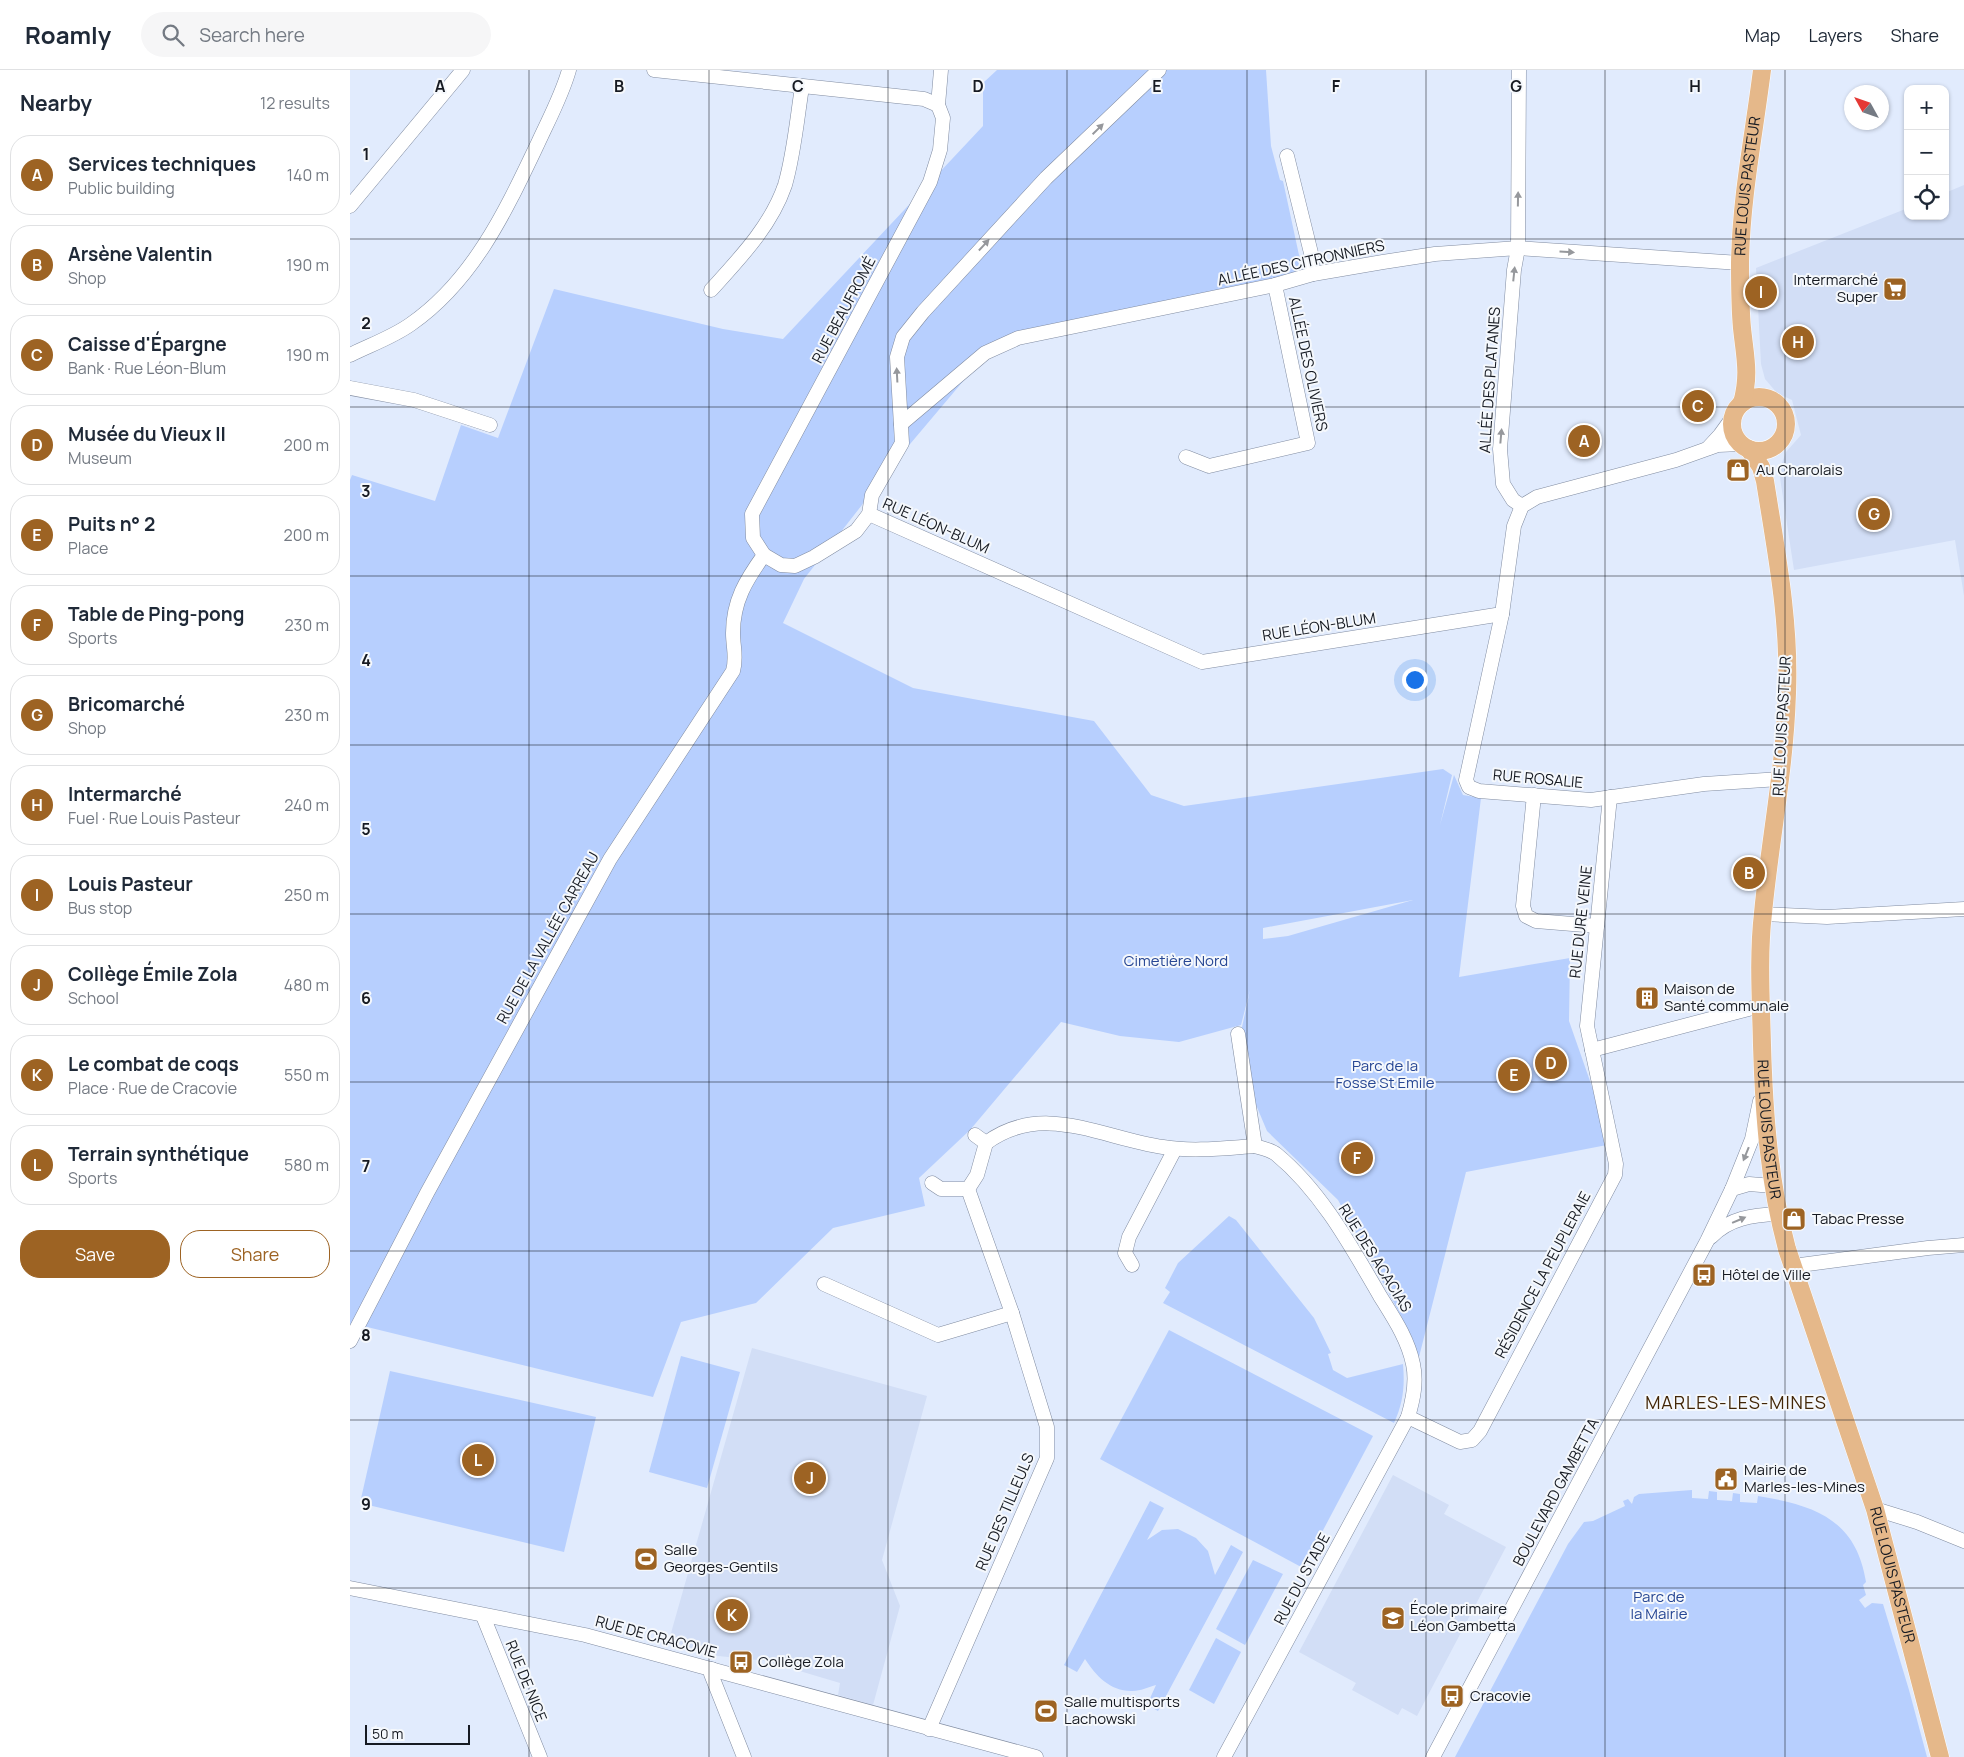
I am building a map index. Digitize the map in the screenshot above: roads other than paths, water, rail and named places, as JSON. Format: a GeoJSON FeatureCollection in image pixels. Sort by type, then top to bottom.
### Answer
{"type":"FeatureCollection","features":[{"type":"Feature","properties":{"kind":"main road","name":"RUE LOUIS PASTEUR"},"geometry":{"type":"LineString","coordinates":[[1737,410],[1747,386],[1748,364],[1742,328],[1740,263],[1749,158],[1762,70]]}},
{"type":"Feature","properties":{"kind":"main road","name":"RUE LOUIS PASTEUR"},"geometry":{"type":"LineString","coordinates":[[1748,364],[1760,387],[1770,400]]}},
{"type":"Feature","properties":{"kind":"main road"},"geometry":{"type":"LineString","coordinates":[[1755,397],[1770,400],[1781,409],[1785,422],[1780,440],[1771,448],[1760,451],[1745,446],[1733,432],[1737,410],[1755,397]]}},
{"type":"Feature","properties":{"kind":"main road","name":"RUE LOUIS PASTEUR"},"geometry":{"type":"LineString","coordinates":[[1745,446],[1761,467],[1765,481],[1786,620],[1787,694],[1781,779],[1762,914],[1760,1006],[1763,1090],[1773,1186],[1778,1214],[1793,1266],[1876,1509],[1940,1757]]}},
{"type":"Feature","properties":{"kind":"main road","name":"RUE LOUIS PASTEUR"},"geometry":{"type":"LineString","coordinates":[[1765,481],[1771,448]]}},
{"type":"Feature","properties":{"kind":"street"},"geometry":{"type":"LineString","coordinates":[[350,206],[463,70]]}},
{"type":"Feature","properties":{"kind":"street"},"geometry":{"type":"LineString","coordinates":[[350,355],[410,324],[440,299],[484,247],[512,199],[569,70]]}},
{"type":"Feature","properties":{"kind":"street"},"geometry":{"type":"LineString","coordinates":[[654,70],[702,73],[802,87],[924,99],[938,105]]}},
{"type":"Feature","properties":{"kind":"street","name":"RUE BEAUFROMÉ"},"geometry":{"type":"LineString","coordinates":[[764,555],[753,538],[752,514],[930,182],[940,150],[943,118],[938,105],[941,70]]}},
{"type":"Feature","properties":{"kind":"street"},"geometry":{"type":"LineString","coordinates":[[764,555],[781,565],[795,566],[814,557],[856,531],[869,514],[872,495],[902,443],[897,357],[903,336],[922,312],[1046,178],[1159,70]]}},
{"type":"Feature","properties":{"kind":"street","name":"ALLÉE DES PLATANES"},"geometry":{"type":"LineString","coordinates":[[1519,70],[1518,248],[1514,270],[1500,449],[1503,484],[1513,500],[1522,506]]}},
{"type":"Feature","properties":{"kind":"street"},"geometry":{"type":"LineString","coordinates":[[712,290],[746,253],[770,218],[785,184],[802,87]]}},
{"type":"Feature","properties":{"kind":"street"},"geometry":{"type":"LineString","coordinates":[[1287,156],[1311,253],[1313,274]]}},
{"type":"Feature","properties":{"kind":"street","name":"ALLÉE DES CITRONNIERS"},"geometry":{"type":"LineString","coordinates":[[901,424],[985,353],[1018,338],[1275,285],[1313,274],[1412,257],[1518,248],[1740,263]]}},
{"type":"Feature","properties":{"kind":"street","name":"ALLÉE DES OLIVIERS"},"geometry":{"type":"LineString","coordinates":[[1186,456],[1209,466],[1308,443],[1275,285]]}},
{"type":"Feature","properties":{"kind":"street"},"geometry":{"type":"LineString","coordinates":[[350,388],[414,400],[490,425]]}},
{"type":"Feature","properties":{"kind":"street"},"geometry":{"type":"LineString","coordinates":[[1705,450],[1720,435],[1737,410]]}},
{"type":"Feature","properties":{"kind":"street"},"geometry":{"type":"LineString","coordinates":[[1502,614],[1514,526],[1522,506],[1537,497],[1676,460],[1718,446],[1745,446]]}},
{"type":"Feature","properties":{"kind":"street","name":"RUE LÉON-BLUM"},"geometry":{"type":"LineString","coordinates":[[869,514],[1202,662],[1502,614]]}},
{"type":"Feature","properties":{"kind":"street","name":"RUE DE LA VALLÉE CARREAU"},"geometry":{"type":"LineString","coordinates":[[350,1341],[437,1176],[610,859],[733,671],[737,658],[733,635],[734,610],[744,582],[764,555]]}},
{"type":"Feature","properties":{"kind":"street","name":"RUE ROSALIE"},"geometry":{"type":"LineString","coordinates":[[1502,614],[1466,780],[1469,787],[1479,791],[1591,800],[1704,784],[1781,779]]}},
{"type":"Feature","properties":{"kind":"street"},"geometry":{"type":"LineString","coordinates":[[1534,795],[1523,906],[1526,916],[1536,921],[1596,926]]}},
{"type":"Feature","properties":{"kind":"street","name":"RUE DURE VEINE"},"geometry":{"type":"LineString","coordinates":[[1592,1050],[1587,1026],[1610,797]]}},
{"type":"Feature","properties":{"kind":"street"},"geometry":{"type":"LineString","coordinates":[[1762,914],[1827,917],[1964,909]]}},
{"type":"Feature","properties":{"kind":"street"},"geometry":{"type":"LineString","coordinates":[[1592,1050],[1760,1006]]}},
{"type":"Feature","properties":{"kind":"street"},"geometry":{"type":"LineString","coordinates":[[1238,1034],[1255,1146]]}},
{"type":"Feature","properties":{"kind":"street","name":"RÉSIDENCE LA PEUPLERAIE"},"geometry":{"type":"LineString","coordinates":[[1408,1417],[1460,1442],[1472,1440],[1476,1436],[1614,1175],[1616,1164],[1592,1050]]}},
{"type":"Feature","properties":{"kind":"street","name":"BOULEVARD GAMBETTA"},"geometry":{"type":"LineString","coordinates":[[1433,1757],[1707,1241],[1732,1189],[1752,1138],[1763,1090]]}},
{"type":"Feature","properties":{"kind":"street","name":"RUE DES ACACIAS"},"geometry":{"type":"LineString","coordinates":[[968,1189],[978,1175],[981,1139],[1023,1124],[1050,1122],[1175,1149],[1255,1146],[1275,1153],[1311,1191],[1335,1221],[1405,1338],[1413,1365],[1414,1396],[1408,1417]]}},
{"type":"Feature","properties":{"kind":"street"},"geometry":{"type":"LineString","coordinates":[[1132,1265],[1125,1253],[1128,1237],[1175,1149]]}},
{"type":"Feature","properties":{"kind":"street"},"geometry":{"type":"LineString","coordinates":[[932,1183],[941,1189],[968,1189]]}},
{"type":"Feature","properties":{"kind":"street"},"geometry":{"type":"LineString","coordinates":[[1732,1189],[1749,1184],[1773,1186]]}},
{"type":"Feature","properties":{"kind":"street","name":"RUE DES TILLEULS"},"geometry":{"type":"LineString","coordinates":[[929,1729],[1047,1458],[1047,1427],[1012,1313],[968,1189]]}},
{"type":"Feature","properties":{"kind":"street","name":"BOULEVARD GAMBETTA"},"geometry":{"type":"LineString","coordinates":[[1707,1241],[1724,1226],[1748,1216],[1778,1214]]}},
{"type":"Feature","properties":{"kind":"street"},"geometry":{"type":"LineString","coordinates":[[1793,1266],[1964,1245]]}},
{"type":"Feature","properties":{"kind":"street"},"geometry":{"type":"LineString","coordinates":[[824,1284],[938,1335],[1012,1313]]}},
{"type":"Feature","properties":{"kind":"street","name":"RUE DU STADE"},"geometry":{"type":"LineString","coordinates":[[1224,1757],[1408,1417]]}},
{"type":"Feature","properties":{"kind":"street"},"geometry":{"type":"LineString","coordinates":[[1876,1509],[1917,1522],[1964,1541]]}},
{"type":"Feature","properties":{"kind":"street","name":"RUE DE CRACOVIE"},"geometry":{"type":"LineString","coordinates":[[350,1588],[585,1635],[1036,1757]]}},
{"type":"Feature","properties":{"kind":"street","name":"RUE DE NICE"},"geometry":{"type":"LineString","coordinates":[[483,1616],[540,1757]]}},
{"type":"Feature","properties":{"kind":"street"},"geometry":{"type":"LineString","coordinates":[[712,1669],[711,1674],[744,1757]]}},
{"type":"Feature","properties":{"kind":"place","name":"Intermarché Super"},"geometry":{"type":"Point","coordinates":[1895,289]}},
{"type":"Feature","properties":{"kind":"place","name":"Louis Pasteur"},"geometry":{"type":"Point","coordinates":[1761,292]}},
{"type":"Feature","properties":{"kind":"place","name":"Intermarché"},"geometry":{"type":"Point","coordinates":[1798,342]}},
{"type":"Feature","properties":{"kind":"place","name":"Caisse d'Épargne"},"geometry":{"type":"Point","coordinates":[1698,406]}},
{"type":"Feature","properties":{"kind":"place","name":"Services techniques"},"geometry":{"type":"Point","coordinates":[1584,441]}},
{"type":"Feature","properties":{"kind":"place","name":"Au Charolais"},"geometry":{"type":"Point","coordinates":[1738,470]}},
{"type":"Feature","properties":{"kind":"place","name":"Bricomarché"},"geometry":{"type":"Point","coordinates":[1874,514]}},
{"type":"Feature","properties":{"kind":"place","name":"Arsène Valentin"},"geometry":{"type":"Point","coordinates":[1749,873]}},
{"type":"Feature","properties":{"kind":"place","name":"Maison de Santé communale"},"geometry":{"type":"Point","coordinates":[1647,998]}},
{"type":"Feature","properties":{"kind":"place","name":"Musée du Vieux II"},"geometry":{"type":"Point","coordinates":[1551,1063]}},
{"type":"Feature","properties":{"kind":"place","name":"Puits n° 2"},"geometry":{"type":"Point","coordinates":[1514,1075]}},
{"type":"Feature","properties":{"kind":"place","name":"Table de Ping-pong"},"geometry":{"type":"Point","coordinates":[1357,1158]}},
{"type":"Feature","properties":{"kind":"place","name":"Tabac Presse"},"geometry":{"type":"Point","coordinates":[1794,1219]}},
{"type":"Feature","properties":{"kind":"place","name":"Hôtel de Ville"},"geometry":{"type":"Point","coordinates":[1704,1275]}},
{"type":"Feature","properties":{"kind":"place","name":"Terrain synthétique"},"geometry":{"type":"Point","coordinates":[478,1460]}},
{"type":"Feature","properties":{"kind":"place","name":"Collège Émile Zola"},"geometry":{"type":"Point","coordinates":[810,1478]}},
{"type":"Feature","properties":{"kind":"place","name":"Mairie de Marles-les-Mines"},"geometry":{"type":"Point","coordinates":[1726,1479]}},
{"type":"Feature","properties":{"kind":"place","name":"Salle Georges-Gentils"},"geometry":{"type":"Point","coordinates":[646,1559]}},
{"type":"Feature","properties":{"kind":"place","name":"Le combat de coqs"},"geometry":{"type":"Point","coordinates":[732,1615]}},
{"type":"Feature","properties":{"kind":"place","name":"École primaire Léon Gambetta"},"geometry":{"type":"Point","coordinates":[1393,1618]}},
{"type":"Feature","properties":{"kind":"place","name":"Collège Zola"},"geometry":{"type":"Point","coordinates":[741,1662]}},
{"type":"Feature","properties":{"kind":"place","name":"Cracovie"},"geometry":{"type":"Point","coordinates":[1452,1696]}},
{"type":"Feature","properties":{"kind":"place","name":"Salle multisports Lachowski"},"geometry":{"type":"Point","coordinates":[1046,1711]}},
{"type":"Feature","properties":{"kind":"district","name":"MARLES-LES-MINES"},"geometry":{"type":"Point","coordinates":[1736,1403]}},
{"type":"Feature","properties":{"kind":"park label","name":"Cimetière Nord"},"geometry":{"type":"Point","coordinates":[1176,961]}},
{"type":"Feature","properties":{"kind":"park label","name":"Parc de la Fosse St Emile"},"geometry":{"type":"Point","coordinates":[1385,1074]}},
{"type":"Feature","properties":{"kind":"park label","name":"Parc de la Mairie"},"geometry":{"type":"Point","coordinates":[1659,1606]}}]}
